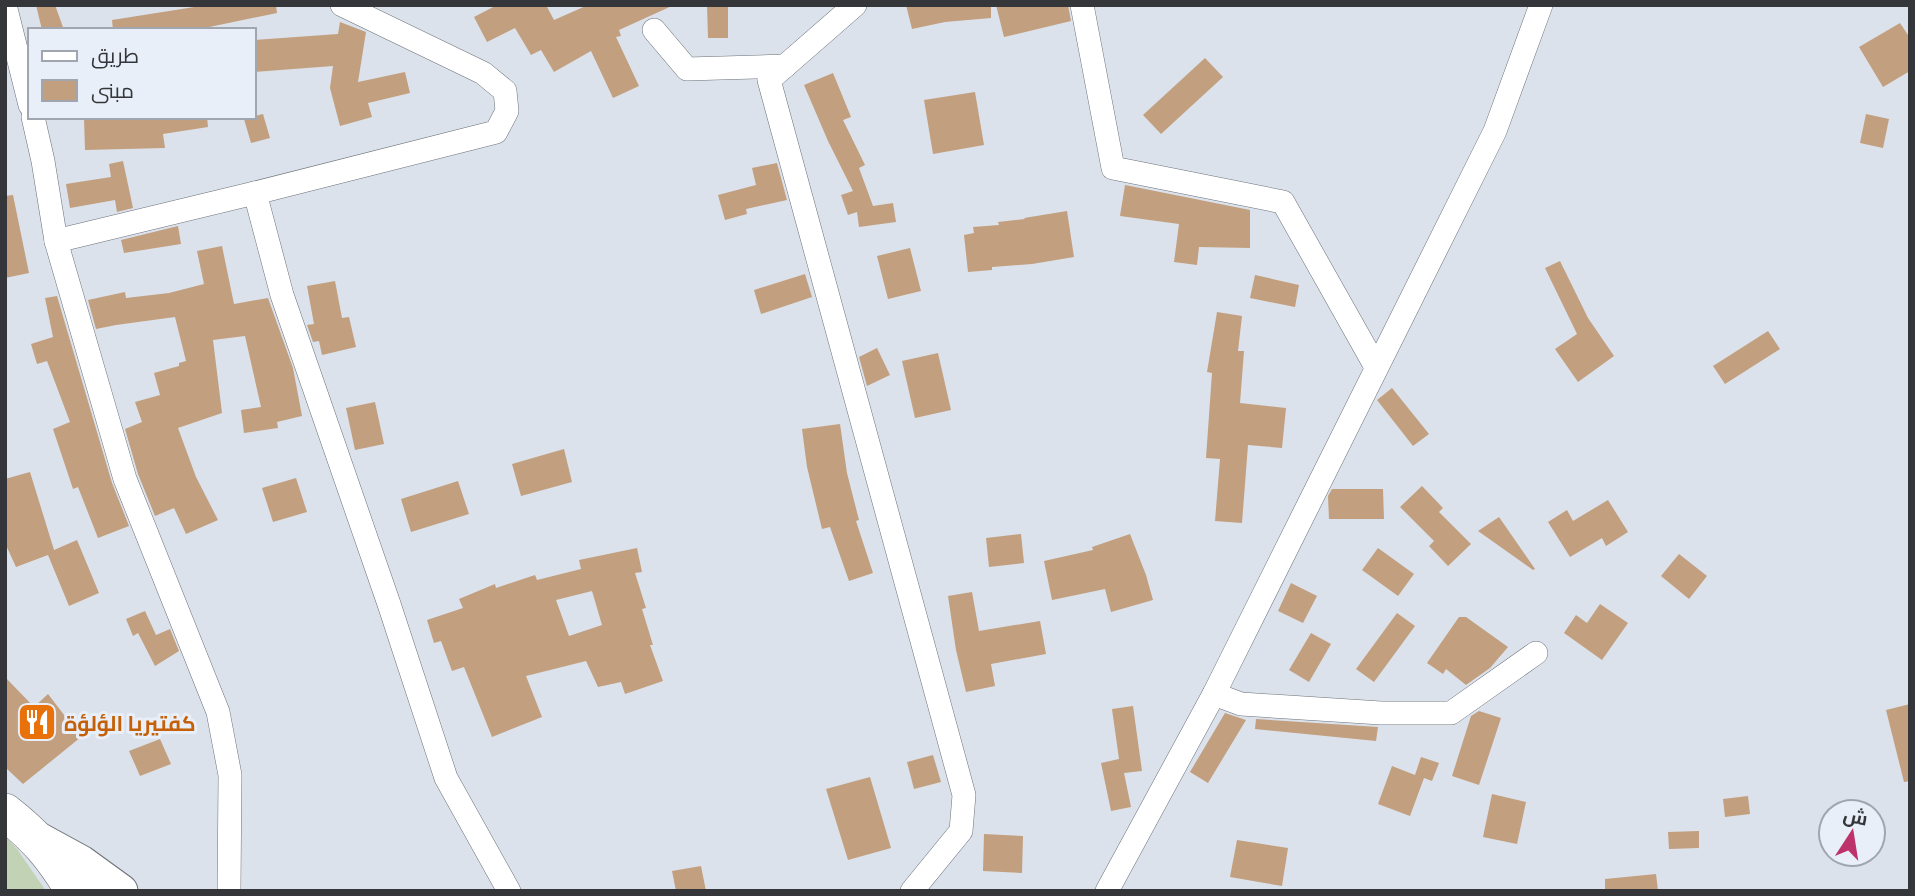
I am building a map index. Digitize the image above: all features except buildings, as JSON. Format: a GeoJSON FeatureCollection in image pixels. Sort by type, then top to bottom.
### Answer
{"type":"FeatureCollection","features":[{"type":"Feature","properties":{"kind":"main road"},"geometry":{"type":"LineString","coordinates":[[5,812],[37,838],[81,862],[121,891]]}},
{"type":"Feature","properties":{"kind":"main road"},"geometry":{"type":"LineString","coordinates":[[37,838],[74,891]]}},
{"type":"Feature","properties":{"kind":"street"},"geometry":{"type":"LineString","coordinates":[[5,5],[28,97]]}},
{"type":"Feature","properties":{"kind":"street"},"geometry":{"type":"LineString","coordinates":[[56,240],[496,132],[507,111],[505,91],[483,72],[342,5]]}},
{"type":"Feature","properties":{"kind":"street"},"geometry":{"type":"LineString","coordinates":[[855,5],[769,80],[964,795],[961,831],[912,891]]}},
{"type":"Feature","properties":{"kind":"street"},"geometry":{"type":"LineString","coordinates":[[1082,5],[1113,168],[1283,202],[1376,367]]}},
{"type":"Feature","properties":{"kind":"street"},"geometry":{"type":"LineString","coordinates":[[1107,891],[1214,694],[1495,131],[1541,5]]}},
{"type":"Feature","properties":{"kind":"street"},"geometry":{"type":"LineString","coordinates":[[654,30],[687,69],[785,66]]}},
{"type":"Feature","properties":{"kind":"street"},"geometry":{"type":"LineString","coordinates":[[33,119],[56,240],[125,480],[218,712],[230,775],[229,891]]}},
{"type":"Feature","properties":{"kind":"street"},"geometry":{"type":"LineString","coordinates":[[255,193],[282,295],[446,778],[509,891]]}},
{"type":"Feature","properties":{"kind":"street"},"geometry":{"type":"LineString","coordinates":[[1214,694],[1241,704],[1381,713],[1451,713],[1536,653]]}},
{"type":"Feature","properties":{"kind":"green space"},"geometry":{"type":"Polygon","coordinates":[[[5,836],[17,849],[46,891],[5,891],[5,836]]]}},
{"type":"Feature","properties":{"kind":"place","name":"كفتيريا الؤلؤة"},"geometry":{"type":"Point","coordinates":[37,722]}}]}
